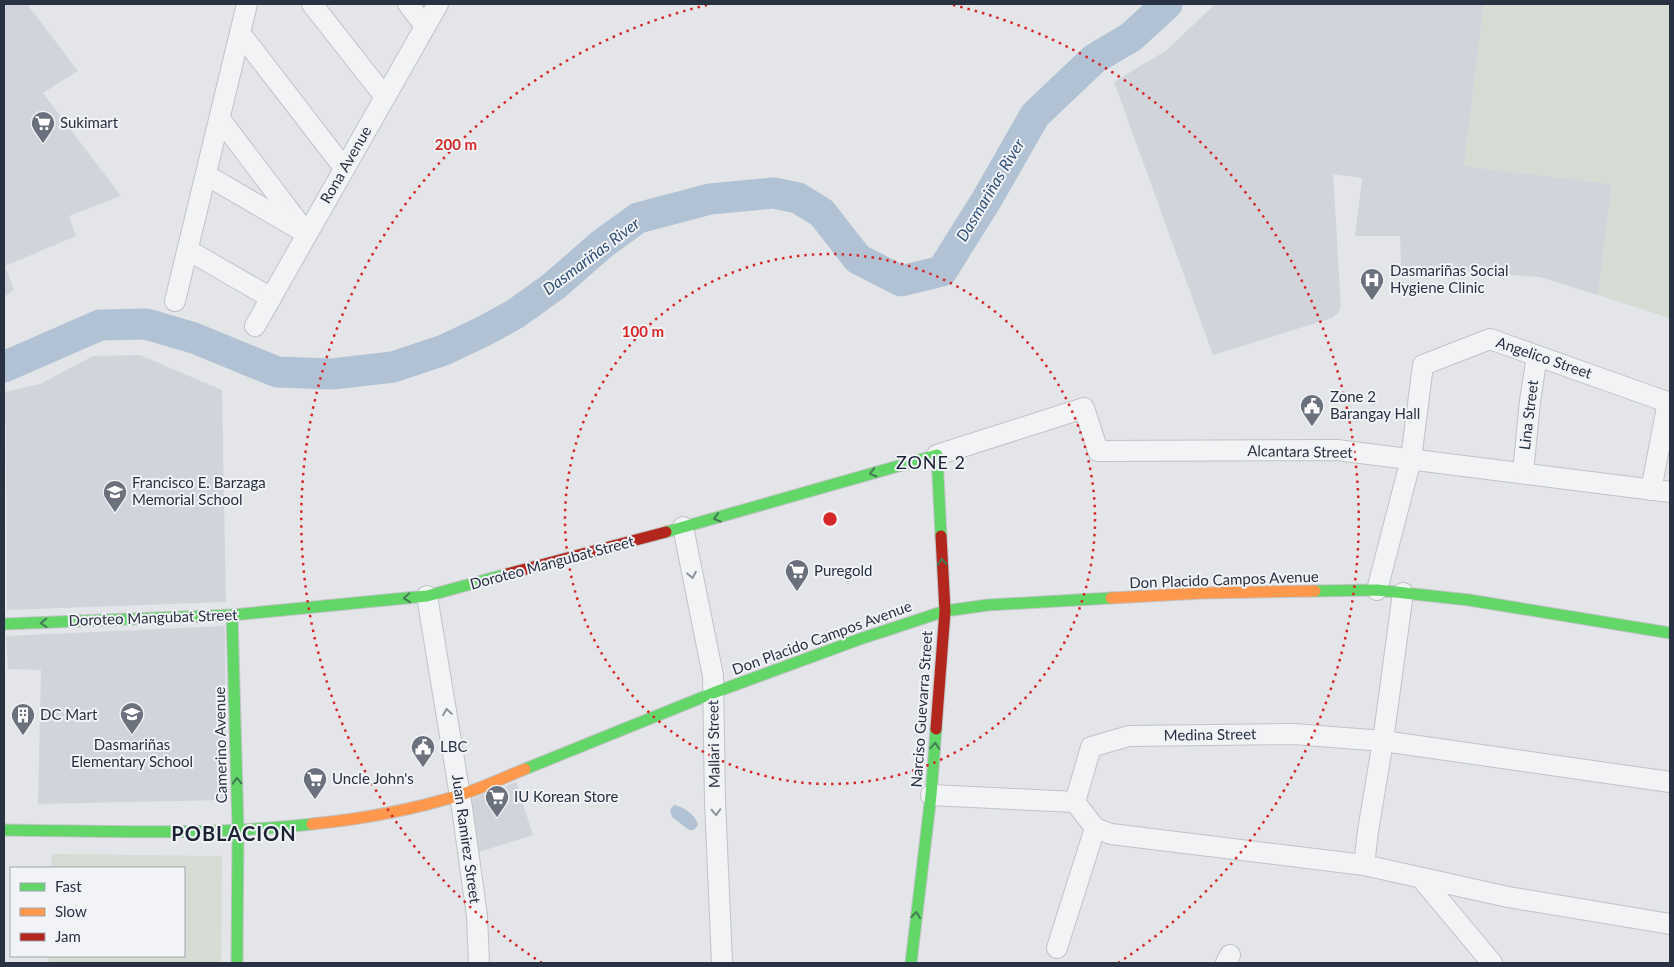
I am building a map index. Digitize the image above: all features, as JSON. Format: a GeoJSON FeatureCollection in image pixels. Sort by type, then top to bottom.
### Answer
{"type":"FeatureCollection","features":[{"type":"Feature","properties":{"kind":"main road","name":"Doroteo Mangubat Street"},"geometry":{"type":"LineString","coordinates":[[4,624],[232,616],[428,596],[683,527],[937,455]]}},
{"type":"Feature","properties":{"kind":"main road","name":"Narciso Guevarra Street"},"geometry":{"type":"LineString","coordinates":[[911,963],[931,795],[945,611],[937,455]]}},
{"type":"Feature","properties":{"kind":"main road","name":"Don Placido Campos Avenue"},"geometry":{"type":"LineString","coordinates":[[4,830],[238,830],[328,822],[424,806],[460,795],[713,694],[860,639],[945,611],[988,605],[1203,593],[1377,590],[1469,600],[1670,633]]}},
{"type":"Feature","properties":{"kind":"main road","name":"Camerino Avenue"},"geometry":{"type":"LineString","coordinates":[[232,616],[238,830],[237,963]]}},
{"type":"Feature","properties":{"kind":"street"},"geometry":{"type":"LineString","coordinates":[[175,300],[247,4]]}},
{"type":"Feature","properties":{"kind":"street"},"geometry":{"type":"LineString","coordinates":[[312,4],[385,97]]}},
{"type":"Feature","properties":{"kind":"street"},"geometry":{"type":"LineString","coordinates":[[408,4],[425,26]]}},
{"type":"Feature","properties":{"kind":"street","name":"Rona Avenue"},"geometry":{"type":"LineString","coordinates":[[255,326],[438,4]]}},
{"type":"Feature","properties":{"kind":"street"},"geometry":{"type":"LineString","coordinates":[[240,33],[344,168]]}},
{"type":"Feature","properties":{"kind":"street"},"geometry":{"type":"LineString","coordinates":[[220,119],[307,234]]}},
{"type":"Feature","properties":{"kind":"street"},"geometry":{"type":"LineString","coordinates":[[206,175],[307,234]]}},
{"type":"Feature","properties":{"kind":"street"},"geometry":{"type":"LineString","coordinates":[[188,250],[271,298]]}},
{"type":"Feature","properties":{"kind":"street","name":"Angelico Street"},"geometry":{"type":"LineString","coordinates":[[1411,459],[1423,365],[1490,339],[1669,403]]}},
{"type":"Feature","properties":{"kind":"street","name":"Lina Street"},"geometry":{"type":"LineString","coordinates":[[1522,473],[1537,356]]}},
{"type":"Feature","properties":{"kind":"street"},"geometry":{"type":"LineString","coordinates":[[1377,590],[1411,459],[1661,491],[1669,403]]}},
{"type":"Feature","properties":{"kind":"street","name":"Alcantara Street"},"geometry":{"type":"LineString","coordinates":[[1084,408],[1098,451],[1337,450],[1411,459]]}},
{"type":"Feature","properties":{"kind":"street","name":"Doroteo Mangubat Street"},"geometry":{"type":"LineString","coordinates":[[937,455],[1084,408]]}},
{"type":"Feature","properties":{"kind":"street","name":"Mallari Street"},"geometry":{"type":"LineString","coordinates":[[683,527],[713,676],[715,801],[722,963]]}},
{"type":"Feature","properties":{"kind":"street"},"geometry":{"type":"LineString","coordinates":[[1364,865],[1403,593]]}},
{"type":"Feature","properties":{"kind":"street","name":"Juan Ramirez Street"},"geometry":{"type":"LineString","coordinates":[[428,596],[460,795],[477,916],[479,963]]}},
{"type":"Feature","properties":{"kind":"street","name":"Medina Street"},"geometry":{"type":"LineString","coordinates":[[1075,802],[1091,747],[1129,736],[1294,734],[1383,741]]}},
{"type":"Feature","properties":{"kind":"street"},"geometry":{"type":"LineString","coordinates":[[1383,741],[1670,782]]}},
{"type":"Feature","properties":{"kind":"street"},"geometry":{"type":"LineString","coordinates":[[931,795],[1075,802],[1096,828],[1110,834],[1364,865],[1508,897],[1670,924]]}},
{"type":"Feature","properties":{"kind":"street"},"geometry":{"type":"LineString","coordinates":[[1057,948],[1096,828]]}},
{"type":"Feature","properties":{"kind":"street"},"geometry":{"type":"LineString","coordinates":[[1421,878],[1492,963]]}},
{"type":"Feature","properties":{"kind":"shaded area","name":"Sukimart"},"geometry":{"type":"Polygon","coordinates":[[[4,4],[27,4],[78,71],[43,93],[121,196],[69,216],[76,236],[5,266],[14,290],[4,297],[4,4]]]}},
{"type":"Feature","properties":{"kind":"shaded area"},"geometry":{"type":"Polygon","coordinates":[[[1215,4],[1484,4],[1464,166],[1612,184],[1598,295],[1540,277],[1401,266],[1400,236],[1355,236],[1362,178],[1333,174],[1341,306],[1338,313],[1332,318],[1213,355],[1114,82],[1167,50],[1215,4]]]}},
{"type":"Feature","properties":{"kind":"shaded area"},"geometry":{"type":"Polygon","coordinates":[[[1484,4],[1670,4],[1670,318],[1598,295],[1612,184],[1464,166],[1484,4]]]}},
{"type":"Feature","properties":{"kind":"shaded area","name":"Francisco E. Barzaga Memorial School"},"geometry":{"type":"Polygon","coordinates":[[[140,355],[222,390],[226,602],[7,610],[6,425],[4,418],[4,392],[40,384],[93,356],[140,355]]]}},
{"type":"Feature","properties":{"kind":"shaded area","name":"Dasmariñas Elementary School"},"geometry":{"type":"Polygon","coordinates":[[[225,626],[226,800],[38,804],[41,670],[8,669],[6,636],[225,626]]]}},
{"type":"Feature","properties":{"kind":"shaded area","name":"IU Korean Store"},"geometry":{"type":"Polygon","coordinates":[[[516,782],[533,835],[473,854],[464,801],[516,782]]]}},
{"type":"Feature","properties":{"kind":"shaded area"},"geometry":{"type":"Polygon","coordinates":[[[52,854],[222,856],[221,963],[48,963],[49,957],[185,957],[185,867],[51,867],[52,854]]]}},
{"type":"Feature","properties":{"kind":"water"},"geometry":{"type":"Polygon","coordinates":[[[674,805],[682,808],[695,818],[698,825],[694,830],[689,830],[672,817],[670,810],[674,805]]]}},
{"type":"Feature","properties":{"kind":"waterway","name":"Dasmariñas River"},"geometry":{"type":"LineString","coordinates":[[4,367],[100,325],[146,324],[194,338],[277,372],[332,374],[393,367],[444,350],[515,314],[554,286],[602,244],[638,218],[710,199],[774,193],[798,198],[822,213],[858,259],[901,281],[942,271],[987,199],[1035,115],[1094,59],[1131,37],[1167,4]]}},
{"type":"Feature","properties":{"kind":"traffic: fast"},"geometry":{"type":"LineString","coordinates":[[666,532],[937,455],[941,536]]}},
{"type":"Feature","properties":{"kind":"traffic: fast"},"geometry":{"type":"LineString","coordinates":[[4,624],[232,615],[427,596],[507,574]]}},
{"type":"Feature","properties":{"kind":"traffic: fast"},"geometry":{"type":"LineString","coordinates":[[1315,591],[1377,590],[1469,600],[1670,633]]}},
{"type":"Feature","properties":{"kind":"traffic: fast"},"geometry":{"type":"LineString","coordinates":[[525,769],[713,693],[860,639],[945,611],[988,605],[1111,598]]}},
{"type":"Feature","properties":{"kind":"traffic: fast"},"geometry":{"type":"LineString","coordinates":[[232,615],[238,829],[237,963]]}},
{"type":"Feature","properties":{"kind":"traffic: fast"},"geometry":{"type":"LineString","coordinates":[[911,963],[931,795],[936,729]]}},
{"type":"Feature","properties":{"kind":"traffic: fast"},"geometry":{"type":"LineString","coordinates":[[4,830],[197,831],[274,828],[312,824]]}},
{"type":"Feature","properties":{"kind":"traffic: slow"},"geometry":{"type":"LineString","coordinates":[[1111,598],[1203,593],[1315,591]]}},
{"type":"Feature","properties":{"kind":"traffic: slow"},"geometry":{"type":"LineString","coordinates":[[312,824],[368,817],[424,805],[468,792],[525,769]]}},
{"type":"Feature","properties":{"kind":"traffic: jam"},"geometry":{"type":"LineString","coordinates":[[507,574],[666,532]]}},
{"type":"Feature","properties":{"kind":"traffic: jam"},"geometry":{"type":"LineString","coordinates":[[936,729],[945,611],[941,536]]}},
{"type":"Feature","properties":{"kind":"place","name":"Sukimart"},"geometry":{"type":"Point","coordinates":[43,144]}},
{"type":"Feature","properties":{"kind":"place","name":"Dasmariñas Social Hygiene Clinic"},"geometry":{"type":"Point","coordinates":[1372,301]}},
{"type":"Feature","properties":{"kind":"place","name":"Zone 2 Barangay Hall"},"geometry":{"type":"Point","coordinates":[1312,427]}},
{"type":"Feature","properties":{"kind":"place","name":"Francisco E. Barzaga Memorial School"},"geometry":{"type":"Point","coordinates":[115,513]}},
{"type":"Feature","properties":{"kind":"place","name":"Puregold"},"geometry":{"type":"Point","coordinates":[797,592]}},
{"type":"Feature","properties":{"kind":"place","name":"Dasmariñas Elementary School"},"geometry":{"type":"Point","coordinates":[132,735]}},
{"type":"Feature","properties":{"kind":"place","name":"DC Mart"},"geometry":{"type":"Point","coordinates":[23,736]}},
{"type":"Feature","properties":{"kind":"place","name":"LBC"},"geometry":{"type":"Point","coordinates":[423,768]}},
{"type":"Feature","properties":{"kind":"place","name":"Uncle John's"},"geometry":{"type":"Point","coordinates":[315,800]}},
{"type":"Feature","properties":{"kind":"place","name":"IU Korean Store"},"geometry":{"type":"Point","coordinates":[497,818]}},
{"type":"Feature","properties":{"kind":"district","name":"ZONE 2"},"geometry":{"type":"Point","coordinates":[931,463]}},
{"type":"Feature","properties":{"kind":"district","name":"POBLACION"},"geometry":{"type":"Point","coordinates":[234,834]}}]}
